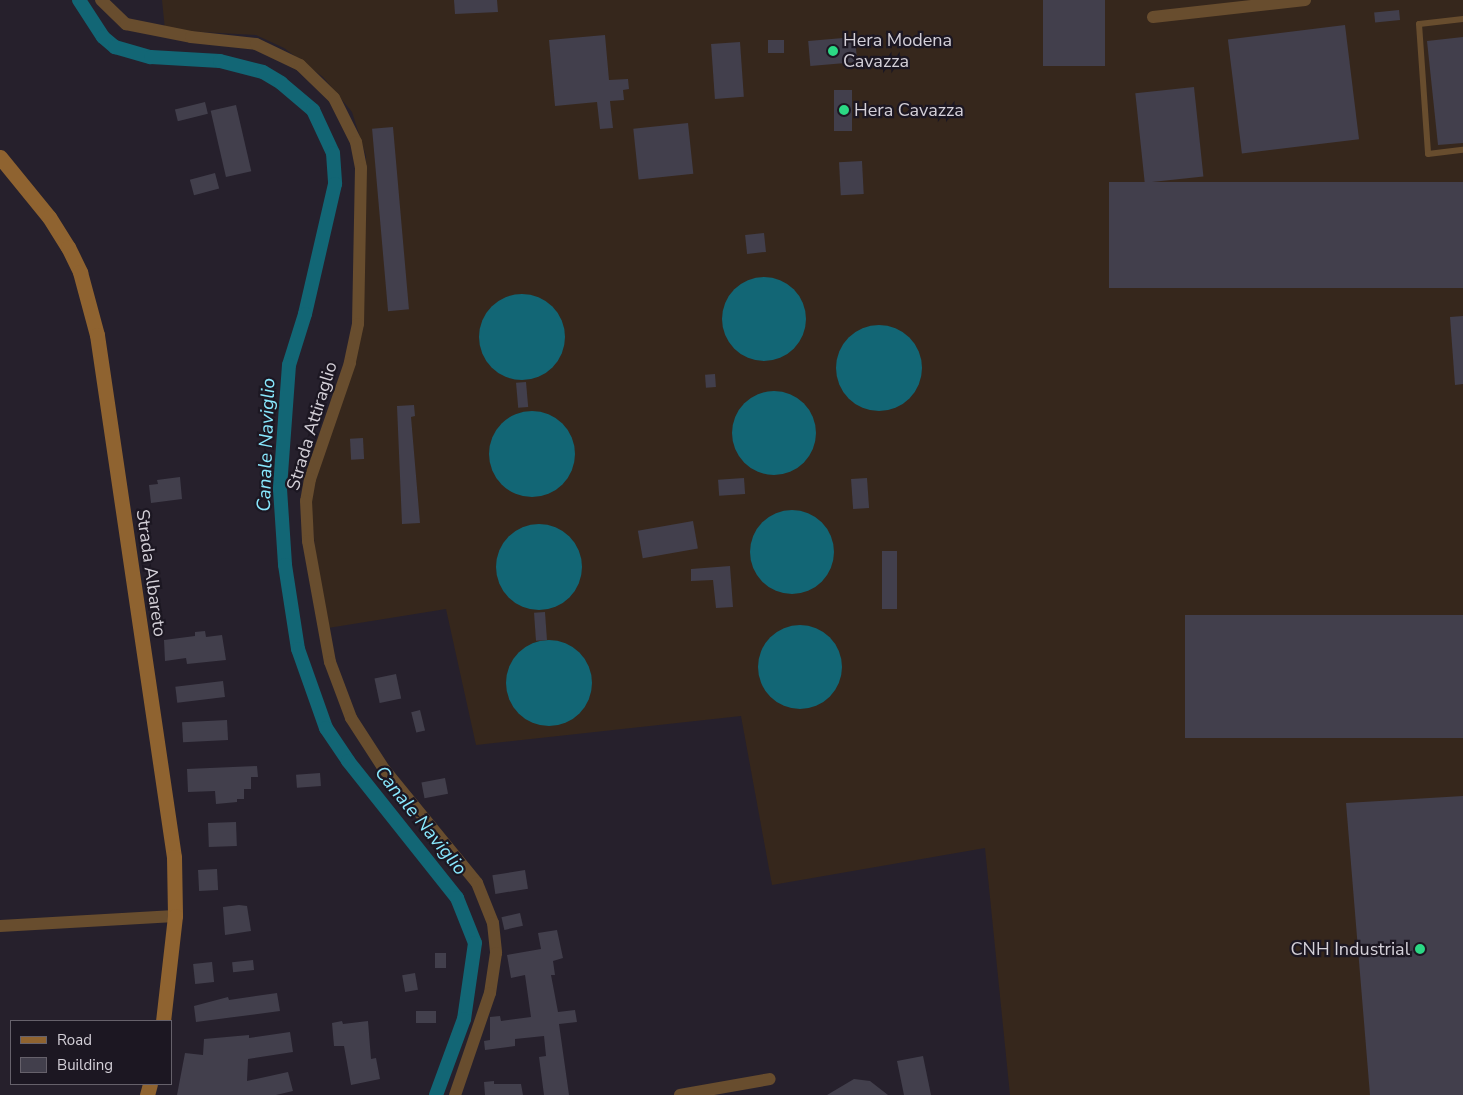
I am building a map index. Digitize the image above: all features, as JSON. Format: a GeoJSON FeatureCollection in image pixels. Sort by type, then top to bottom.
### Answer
{"type":"FeatureCollection","features":[{"type":"Feature","properties":{"kind":"street","name":"Strada Attiraglio"},"geometry":{"type":"LineString","coordinates":[[101,0],[112,14],[126,24],[191,37],[256,44],[300,65],[334,98],[356,142],[361,168],[358,324],[350,363],[310,479],[306,501],[308,540],[330,662],[351,718],[384,769],[477,883],[493,923],[496,953],[490,993],[455,1095]]}},
{"type":"Feature","properties":{"kind":"street"},"geometry":{"type":"LineString","coordinates":[[1153,17],[1305,0]]}},
{"type":"Feature","properties":{"kind":"street","name":"Strada Albareto"},"geometry":{"type":"LineString","coordinates":[[0,156],[49,217],[68,247],[90,303],[106,388],[174,857],[175,916],[163,1020]]}},
{"type":"Feature","properties":{"kind":"street"},"geometry":{"type":"LineString","coordinates":[[0,926],[175,916]]}},
{"type":"Feature","properties":{"kind":"street"},"geometry":{"type":"LineString","coordinates":[[680,1095],[770,1079]]}},
{"type":"Feature","properties":{"kind":"lane"},"geometry":{"type":"LineString","coordinates":[[1463,19],[1419,24],[1428,154],[1463,150]]}},
{"type":"Feature","properties":{"kind":"shaded area"},"geometry":{"type":"Polygon","coordinates":[[[162,0],[1463,0],[1463,1095],[1010,1095],[985,848],[772,885],[741,716],[476,745],[446,609],[328,628],[317,568],[311,507],[314,481],[356,360],[366,156],[352,112],[323,77],[284,48],[256,35],[165,30],[162,0]]]}},
{"type":"Feature","properties":{"kind":"water"},"geometry":{"type":"Polygon","coordinates":[[[764,277],[780,280],[794,289],[803,303],[806,319],[803,335],[794,349],[780,358],[764,361],[748,358],[734,349],[725,335],[722,319],[725,303],[734,289],[748,280],[764,277]]]}},
{"type":"Feature","properties":{"kind":"water"},"geometry":{"type":"Polygon","coordinates":[[[522,294],[546,301],[558,313],[565,337],[558,361],[546,373],[522,380],[498,373],[486,361],[479,337],[486,313],[498,301],[522,294]]]}},
{"type":"Feature","properties":{"kind":"water"},"geometry":{"type":"Polygon","coordinates":[[[879,325],[895,329],[909,338],[918,352],[922,368],[918,384],[909,398],[895,407],[879,411],[863,407],[849,398],[840,384],[836,368],[840,352],[849,338],[863,329],[879,325]]]}},
{"type":"Feature","properties":{"kind":"water"},"geometry":{"type":"Polygon","coordinates":[[[774,391],[797,398],[809,410],[816,433],[809,456],[797,468],[774,475],[751,468],[739,456],[732,433],[739,410],[751,398],[774,391]]]}},
{"type":"Feature","properties":{"kind":"water"},"geometry":{"type":"Polygon","coordinates":[[[532,411],[556,418],[568,430],[575,454],[568,478],[556,490],[532,497],[508,490],[496,478],[489,454],[496,430],[508,418],[532,411]]]}},
{"type":"Feature","properties":{"kind":"water"},"geometry":{"type":"Polygon","coordinates":[[[792,510],[808,513],[822,522],[831,536],[834,552],[831,568],[822,582],[808,591],[792,594],[776,591],[762,582],[753,568],[750,552],[753,536],[762,522],[776,513],[792,510]]]}},
{"type":"Feature","properties":{"kind":"water"},"geometry":{"type":"Polygon","coordinates":[[[539,524],[556,527],[570,536],[579,550],[582,567],[579,584],[570,598],[556,607],[539,610],[522,607],[508,598],[499,584],[496,567],[499,550],[508,536],[522,527],[539,524]]]}},
{"type":"Feature","properties":{"kind":"water"},"geometry":{"type":"Polygon","coordinates":[[[800,625],[816,628],[830,637],[839,651],[842,667],[839,683],[830,697],[816,706],[800,709],[784,706],[770,697],[761,683],[758,667],[761,651],[770,637],[784,628],[800,625]]]}},
{"type":"Feature","properties":{"kind":"water"},"geometry":{"type":"Polygon","coordinates":[[[549,640],[566,643],[580,652],[589,666],[592,683],[589,700],[580,714],[566,723],[549,726],[532,723],[518,714],[509,700],[506,683],[509,666],[518,652],[532,643],[549,640]]]}},
{"type":"Feature","properties":{"kind":"building"},"geometry":{"type":"Polygon","coordinates":[[[454,0],[497,0],[498,12],[455,14],[454,0]]]}},
{"type":"Feature","properties":{"kind":"building"},"geometry":{"type":"Polygon","coordinates":[[[1043,0],[1105,0],[1105,66],[1043,66],[1043,0]]]}},
{"type":"Feature","properties":{"kind":"building"},"geometry":{"type":"Polygon","coordinates":[[[1399,10],[1400,20],[1375,23],[1374,13],[1399,10]]]}},
{"type":"Feature","properties":{"kind":"building"},"geometry":{"type":"Polygon","coordinates":[[[1345,25],[1359,139],[1242,154],[1228,39],[1345,25]]]}},
{"type":"Feature","properties":{"kind":"building"},"geometry":{"type":"Polygon","coordinates":[[[605,35],[609,80],[628,79],[629,89],[623,90],[624,100],[610,101],[613,128],[600,129],[597,102],[555,106],[549,40],[605,35]]]}},
{"type":"Feature","properties":{"kind":"building","name":"Hera Modena Cavazza"},"geometry":{"type":"Polygon","coordinates":[[[855,37],[857,62],[810,66],[808,41],[855,37]]]}},
{"type":"Feature","properties":{"kind":"building"},"geometry":{"type":"Polygon","coordinates":[[[1463,37],[1463,143],[1438,145],[1427,41],[1463,37]]]}},
{"type":"Feature","properties":{"kind":"building"},"geometry":{"type":"Polygon","coordinates":[[[768,40],[784,40],[784,53],[768,53],[768,40]]]}},
{"type":"Feature","properties":{"kind":"building"},"geometry":{"type":"Polygon","coordinates":[[[740,42],[744,97],[715,99],[711,44],[740,42]]]}},
{"type":"Feature","properties":{"kind":"building"},"geometry":{"type":"Polygon","coordinates":[[[1194,87],[1203,177],[1145,183],[1135,93],[1194,87]]]}},
{"type":"Feature","properties":{"kind":"building","name":"Hera Cavazza"},"geometry":{"type":"Polygon","coordinates":[[[834,90],[852,90],[852,131],[834,131],[834,90]]]}},
{"type":"Feature","properties":{"kind":"building"},"geometry":{"type":"Polygon","coordinates":[[[205,102],[208,114],[178,121],[175,109],[205,102]]]}},
{"type":"Feature","properties":{"kind":"building"},"geometry":{"type":"Polygon","coordinates":[[[236,105],[251,171],[226,177],[211,111],[236,105]]]}},
{"type":"Feature","properties":{"kind":"building"},"geometry":{"type":"Polygon","coordinates":[[[688,123],[693,174],[639,179],[633,129],[688,123]]]}},
{"type":"Feature","properties":{"kind":"building"},"geometry":{"type":"Polygon","coordinates":[[[393,127],[409,309],[388,311],[372,129],[393,127]]]}},
{"type":"Feature","properties":{"kind":"building"},"geometry":{"type":"Polygon","coordinates":[[[862,161],[864,194],[841,195],[839,162],[862,161]]]}},
{"type":"Feature","properties":{"kind":"building"},"geometry":{"type":"Polygon","coordinates":[[[215,173],[219,188],[194,195],[190,180],[215,173]]]}},
{"type":"Feature","properties":{"kind":"building"},"geometry":{"type":"Polygon","coordinates":[[[1109,182],[1463,182],[1463,288],[1109,288],[1109,182]]]}},
{"type":"Feature","properties":{"kind":"building"},"geometry":{"type":"Polygon","coordinates":[[[764,233],[766,252],[747,254],[745,235],[764,233]]]}},
{"type":"Feature","properties":{"kind":"building"},"geometry":{"type":"Polygon","coordinates":[[[1463,316],[1463,384],[1455,385],[1450,317],[1463,316]]]}},
{"type":"Feature","properties":{"kind":"building"},"geometry":{"type":"Polygon","coordinates":[[[715,374],[716,387],[706,388],[705,375],[715,374]]]}},
{"type":"Feature","properties":{"kind":"building"},"geometry":{"type":"Polygon","coordinates":[[[526,382],[528,407],[518,408],[516,383],[526,382]]]}},
{"type":"Feature","properties":{"kind":"building"},"geometry":{"type":"Polygon","coordinates":[[[414,405],[415,416],[411,417],[420,523],[402,524],[397,406],[414,405]]]}},
{"type":"Feature","properties":{"kind":"building"},"geometry":{"type":"Polygon","coordinates":[[[363,438],[364,459],[351,460],[350,439],[363,438]]]}},
{"type":"Feature","properties":{"kind":"building"},"geometry":{"type":"Polygon","coordinates":[[[180,477],[182,499],[151,503],[149,485],[158,484],[157,480],[180,477]]]}},
{"type":"Feature","properties":{"kind":"building"},"geometry":{"type":"Polygon","coordinates":[[[744,478],[745,494],[719,496],[718,480],[744,478]]]}},
{"type":"Feature","properties":{"kind":"building"},"geometry":{"type":"Polygon","coordinates":[[[867,478],[869,508],[853,509],[851,479],[867,478]]]}},
{"type":"Feature","properties":{"kind":"building"},"geometry":{"type":"Polygon","coordinates":[[[693,521],[698,549],[643,558],[638,531],[693,521]]]}},
{"type":"Feature","properties":{"kind":"building"},"geometry":{"type":"Polygon","coordinates":[[[882,551],[897,551],[897,609],[882,609],[882,551]]]}},
{"type":"Feature","properties":{"kind":"building"},"geometry":{"type":"Polygon","coordinates":[[[730,566],[733,607],[716,608],[713,580],[691,581],[691,569],[730,566]]]}},
{"type":"Feature","properties":{"kind":"building"},"geometry":{"type":"Polygon","coordinates":[[[545,612],[547,640],[536,641],[534,613],[545,612]]]}},
{"type":"Feature","properties":{"kind":"building"},"geometry":{"type":"Polygon","coordinates":[[[1185,615],[1463,615],[1463,738],[1185,738],[1185,615]]]}},
{"type":"Feature","properties":{"kind":"building"},"geometry":{"type":"Polygon","coordinates":[[[205,631],[206,637],[222,635],[226,660],[187,664],[186,658],[165,661],[164,640],[195,636],[195,632],[205,631]]]}},
{"type":"Feature","properties":{"kind":"building"},"geometry":{"type":"Polygon","coordinates":[[[396,674],[401,698],[380,703],[374,679],[396,674]]]}},
{"type":"Feature","properties":{"kind":"building"},"geometry":{"type":"Polygon","coordinates":[[[223,681],[225,697],[177,703],[175,687],[223,681]]]}},
{"type":"Feature","properties":{"kind":"building"},"geometry":{"type":"Polygon","coordinates":[[[420,710],[425,730],[416,733],[411,712],[420,710]]]}},
{"type":"Feature","properties":{"kind":"building"},"geometry":{"type":"Polygon","coordinates":[[[227,720],[228,740],[183,742],[182,722],[227,720]]]}},
{"type":"Feature","properties":{"kind":"building"},"geometry":{"type":"Polygon","coordinates":[[[257,766],[258,777],[251,777],[251,789],[244,789],[244,799],[237,799],[237,802],[216,804],[215,791],[188,792],[187,769],[257,766]]]}},
{"type":"Feature","properties":{"kind":"building"},"geometry":{"type":"Polygon","coordinates":[[[320,773],[321,786],[297,788],[296,775],[320,773]]]}},
{"type":"Feature","properties":{"kind":"building"},"geometry":{"type":"Polygon","coordinates":[[[445,778],[448,794],[424,798],[421,783],[445,778]]]}},
{"type":"Feature","properties":{"kind":"building","name":"CNH Industrial"},"geometry":{"type":"Polygon","coordinates":[[[1463,796],[1463,1095],[1370,1095],[1346,803],[1463,796]]]}},
{"type":"Feature","properties":{"kind":"building"},"geometry":{"type":"Polygon","coordinates":[[[236,822],[237,846],[209,847],[208,823],[236,822]]]}},
{"type":"Feature","properties":{"kind":"building"},"geometry":{"type":"Polygon","coordinates":[[[217,869],[218,890],[199,891],[198,870],[217,869]]]}},
{"type":"Feature","properties":{"kind":"building"},"geometry":{"type":"Polygon","coordinates":[[[525,870],[528,889],[495,894],[492,875],[525,870]]]}},
{"type":"Feature","properties":{"kind":"building"},"geometry":{"type":"Polygon","coordinates":[[[247,906],[251,931],[225,935],[223,907],[247,906]]]}},
{"type":"Feature","properties":{"kind":"building"},"geometry":{"type":"Polygon","coordinates":[[[520,913],[523,926],[504,930],[501,917],[520,913]]]}},
{"type":"Feature","properties":{"kind":"building"},"geometry":{"type":"Polygon","coordinates":[[[557,930],[563,958],[553,961],[555,975],[551,975],[558,1012],[575,1010],[577,1022],[559,1024],[569,1095],[544,1095],[539,1057],[546,1056],[544,1036],[515,1039],[515,1046],[485,1050],[484,1041],[490,1040],[490,1017],[500,1016],[501,1021],[531,1017],[525,975],[511,978],[507,955],[541,949],[538,933],[557,930]]]}},
{"type":"Feature","properties":{"kind":"building"},"geometry":{"type":"Polygon","coordinates":[[[435,953],[446,953],[446,968],[435,968],[435,953]]]}},
{"type":"Feature","properties":{"kind":"building"},"geometry":{"type":"Polygon","coordinates":[[[253,960],[254,970],[233,972],[232,962],[253,960]]]}},
{"type":"Feature","properties":{"kind":"building"},"geometry":{"type":"Polygon","coordinates":[[[212,962],[214,982],[195,984],[193,964],[212,962]]]}},
{"type":"Feature","properties":{"kind":"building"},"geometry":{"type":"Polygon","coordinates":[[[415,973],[418,990],[405,992],[402,975],[415,973]]]}},
{"type":"Feature","properties":{"kind":"building"},"geometry":{"type":"Polygon","coordinates":[[[277,993],[280,1011],[196,1022],[194,1006],[228,997],[229,1000],[277,993]]]}},
{"type":"Feature","properties":{"kind":"building"},"geometry":{"type":"Polygon","coordinates":[[[416,1011],[436,1011],[436,1023],[416,1023],[416,1011]]]}},
{"type":"Feature","properties":{"kind":"building"},"geometry":{"type":"Polygon","coordinates":[[[342,1021],[343,1024],[368,1021],[371,1059],[376,1058],[380,1079],[351,1085],[344,1046],[334,1046],[332,1023],[342,1021]]]}},
{"type":"Feature","properties":{"kind":"building"},"geometry":{"type":"Polygon","coordinates":[[[290,1032],[293,1052],[248,1059],[247,1081],[288,1072],[293,1091],[276,1095],[177,1095],[185,1053],[203,1055],[204,1039],[249,1035],[249,1038],[290,1032]]]}},
{"type":"Feature","properties":{"kind":"building"},"geometry":{"type":"Polygon","coordinates":[[[923,1056],[931,1095],[904,1095],[897,1061],[923,1056]]]}},
{"type":"Feature","properties":{"kind":"building"},"geometry":{"type":"Polygon","coordinates":[[[854,1079],[870,1081],[888,1095],[827,1095],[854,1079]]]}},
{"type":"Feature","properties":{"kind":"building"},"geometry":{"type":"Polygon","coordinates":[[[494,1081],[494,1084],[521,1084],[523,1095],[485,1095],[484,1082],[494,1081]]]}},
{"type":"Feature","properties":{"kind":"waterway","name":"Canale Naviglio"},"geometry":{"type":"LineString","coordinates":[[79,0],[103,37],[115,47],[151,57],[220,61],[263,72],[281,83],[313,110],[333,153],[335,184],[305,314],[289,365],[280,489],[285,565],[298,649],[326,728],[348,761],[457,898],[475,943],[464,1019],[436,1095]]}},
{"type":"Feature","properties":{"kind":"place","name":"Hera Modena Cavazza"},"geometry":{"type":"Point","coordinates":[833,51]}},
{"type":"Feature","properties":{"kind":"place","name":"Hera Cavazza"},"geometry":{"type":"Point","coordinates":[844,110]}},
{"type":"Feature","properties":{"kind":"place","name":"CNH Industrial"},"geometry":{"type":"Point","coordinates":[1420,949]}}]}
